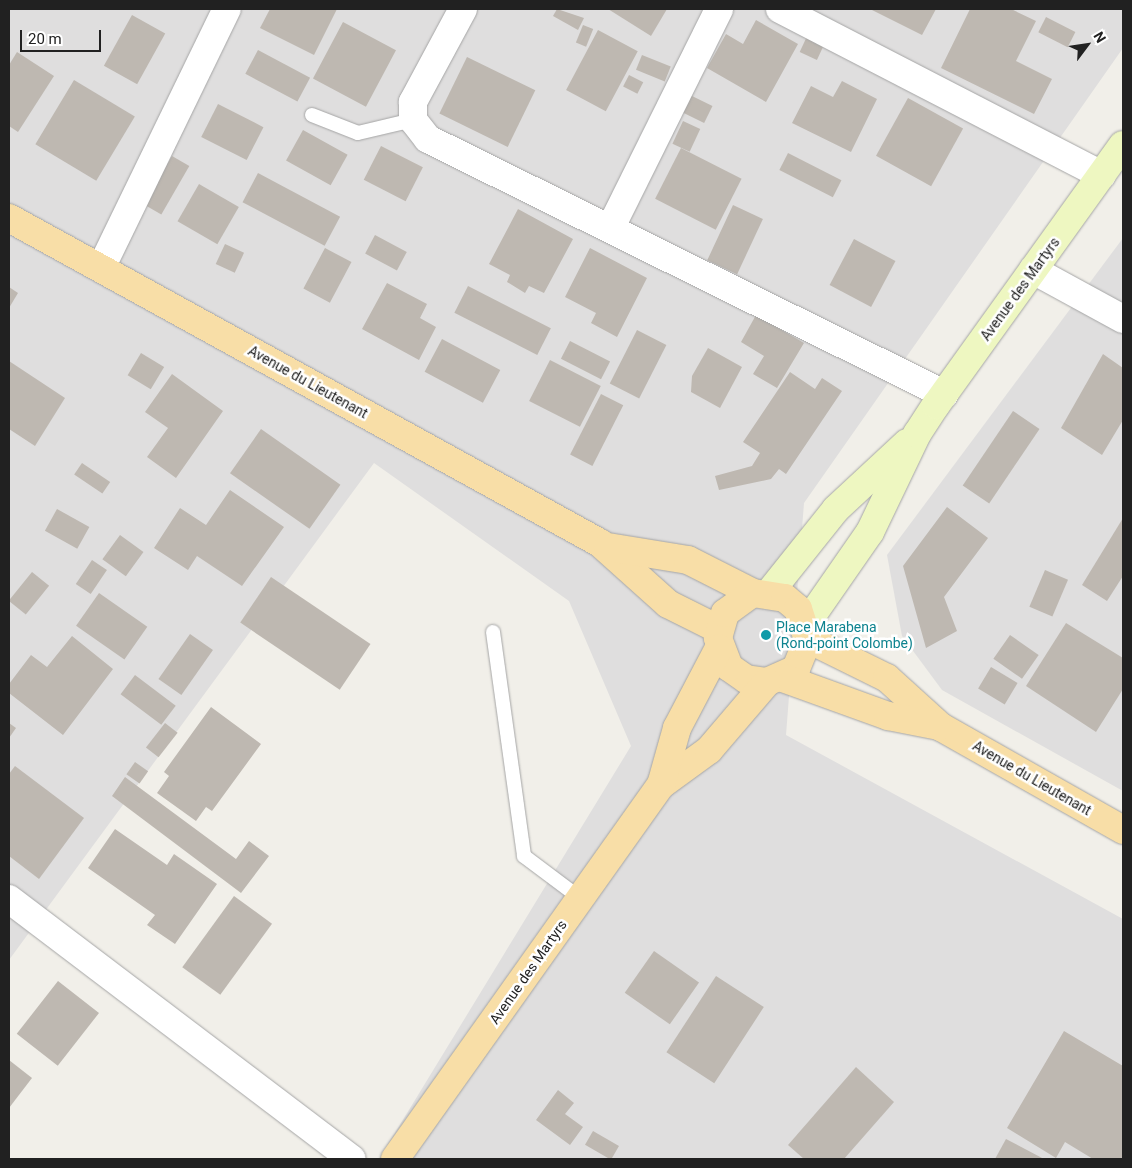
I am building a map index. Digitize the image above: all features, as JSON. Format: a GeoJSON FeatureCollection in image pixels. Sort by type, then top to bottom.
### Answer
{"type":"FeatureCollection","features":[{"type":"Feature","properties":{"kind":"main road","name":"Avenue des Martyrs"},"geometry":{"type":"LineString","coordinates":[[807,632],[870,532],[917,434],[1123,145]]}},
{"type":"Feature","properties":{"kind":"main road","name":"Avenue du Lieutenant"},"geometry":{"type":"LineString","coordinates":[[9,218],[608,548],[668,604],[719,639]]}},
{"type":"Feature","properties":{"kind":"main road","name":"Avenue des Martyrs"},"geometry":{"type":"LineString","coordinates":[[761,593],[836,508],[917,434]]}},
{"type":"Feature","properties":{"kind":"main road","name":"Avenue du Lieutenant"},"geometry":{"type":"LineString","coordinates":[[608,548],[688,560],[761,593]]}},
{"type":"Feature","properties":{"kind":"main road"},"geometry":{"type":"LineString","coordinates":[[761,593],[785,598],[807,632],[800,662],[775,680],[746,679],[729,667],[719,639],[725,613],[761,593]]}},
{"type":"Feature","properties":{"kind":"main road","name":"Avenue du Lieutenant"},"geometry":{"type":"LineString","coordinates":[[807,632],[887,678],[941,727],[1123,830]]}},
{"type":"Feature","properties":{"kind":"main road","name":"Avenue des Martyrs"},"geometry":{"type":"LineString","coordinates":[[661,785],[677,728],[719,639]]}},
{"type":"Feature","properties":{"kind":"main road","name":"Avenue du Lieutenant"},"geometry":{"type":"LineString","coordinates":[[775,680],[888,716],[941,727]]}},
{"type":"Feature","properties":{"kind":"main road","name":"Avenue des Martyrs"},"geometry":{"type":"LineString","coordinates":[[395,1159],[661,785],[709,750],[775,680]]}},
{"type":"Feature","properties":{"kind":"street"},"geometry":{"type":"LineString","coordinates":[[101,268],[227,9]]}},
{"type":"Feature","properties":{"kind":"street"},"geometry":{"type":"LineString","coordinates":[[463,9],[413,102],[413,120],[428,139],[611,226],[944,394]]}},
{"type":"Feature","properties":{"kind":"street"},"geometry":{"type":"LineString","coordinates":[[611,226],[719,9]]}},
{"type":"Feature","properties":{"kind":"street"},"geometry":{"type":"LineString","coordinates":[[780,9],[1102,175]]}},
{"type":"Feature","properties":{"kind":"street"},"geometry":{"type":"LineString","coordinates":[[1033,270],[1123,319]]}},
{"type":"Feature","properties":{"kind":"street"},"geometry":{"type":"LineString","coordinates":[[9,899],[351,1159]]}},
{"type":"Feature","properties":{"kind":"lane"},"geometry":{"type":"LineString","coordinates":[[312,115],[358,133],[413,120]]}},
{"type":"Feature","properties":{"kind":"lane"},"geometry":{"type":"LineString","coordinates":[[493,632],[524,856],[580,898]]}},
{"type":"Feature","properties":{"kind":"shaded area"},"geometry":{"type":"Polygon","coordinates":[[[9,9],[1123,9],[1123,48],[804,503],[786,735],[1123,919],[1123,1159],[379,1159],[631,746],[569,601],[374,463],[9,960],[9,9]]]}},
{"type":"Feature","properties":{"kind":"shaded area"},"geometry":{"type":"Polygon","coordinates":[[[1123,238],[1123,791],[942,690],[902,636],[887,555],[1123,238]]]}},
{"type":"Feature","properties":{"kind":"building"},"geometry":{"type":"Polygon","coordinates":[[[270,9],[337,9],[314,55],[260,28],[270,9]]]}},
{"type":"Feature","properties":{"kind":"building"},"geometry":{"type":"Polygon","coordinates":[[[557,9],[584,18],[578,30],[553,16],[557,9]]]}},
{"type":"Feature","properties":{"kind":"building"},"geometry":{"type":"Polygon","coordinates":[[[608,9],[667,9],[651,36],[608,9]]]}},
{"type":"Feature","properties":{"kind":"building"},"geometry":{"type":"Polygon","coordinates":[[[870,9],[936,9],[922,35],[870,9]]]}},
{"type":"Feature","properties":{"kind":"building"},"geometry":{"type":"Polygon","coordinates":[[[970,9],[1011,9],[1036,21],[1016,61],[1052,79],[1034,114],[941,68],[970,9]]]}},
{"type":"Feature","properties":{"kind":"building"},"geometry":{"type":"Polygon","coordinates":[[[132,15],[165,33],[137,84],[104,66],[132,15]]]}},
{"type":"Feature","properties":{"kind":"building"},"geometry":{"type":"Polygon","coordinates":[[[1046,17],[1075,32],[1068,47],[1038,32],[1046,17]]]}},
{"type":"Feature","properties":{"kind":"building"},"geometry":{"type":"Polygon","coordinates":[[[756,20],[798,44],[766,102],[707,68],[726,34],[743,44],[756,20]]]}},
{"type":"Feature","properties":{"kind":"building"},"geometry":{"type":"Polygon","coordinates":[[[343,22],[396,50],[366,107],[313,79],[343,22]]]}},
{"type":"Feature","properties":{"kind":"building"},"geometry":{"type":"Polygon","coordinates":[[[583,25],[593,29],[586,47],[576,43],[583,25]]]}},
{"type":"Feature","properties":{"kind":"building"},"geometry":{"type":"Polygon","coordinates":[[[598,30],[638,51],[606,111],[566,90],[598,30]]]}},
{"type":"Feature","properties":{"kind":"building"},"geometry":{"type":"Polygon","coordinates":[[[809,32],[826,40],[817,60],[800,52],[809,32]]]}},
{"type":"Feature","properties":{"kind":"building"},"geometry":{"type":"Polygon","coordinates":[[[258,50],[310,78],[297,102],[245,74],[258,50]]]}},
{"type":"Feature","properties":{"kind":"building"},"geometry":{"type":"Polygon","coordinates":[[[17,52],[54,76],[18,132],[9,126],[9,65],[17,52]]]}},
{"type":"Feature","properties":{"kind":"building"},"geometry":{"type":"Polygon","coordinates":[[[642,55],[671,67],[665,81],[636,70],[642,55]]]}},
{"type":"Feature","properties":{"kind":"building"},"geometry":{"type":"Polygon","coordinates":[[[467,57],[535,90],[508,147],[439,114],[467,57]]]}},
{"type":"Feature","properties":{"kind":"building"},"geometry":{"type":"Polygon","coordinates":[[[629,75],[643,82],[637,94],[623,87],[629,75]]]}},
{"type":"Feature","properties":{"kind":"building"},"geometry":{"type":"Polygon","coordinates":[[[74,80],[135,117],[96,181],[35,144],[74,80]]]}},
{"type":"Feature","properties":{"kind":"building"},"geometry":{"type":"Polygon","coordinates":[[[842,81],[877,99],[851,152],[792,123],[811,86],[833,97],[842,81]]]}},
{"type":"Feature","properties":{"kind":"building"},"geometry":{"type":"Polygon","coordinates":[[[690,95],[712,106],[704,123],[682,112],[690,95]]]}},
{"type":"Feature","properties":{"kind":"building"},"geometry":{"type":"Polygon","coordinates":[[[908,98],[963,129],[931,186],[876,156],[908,98]]]}},
{"type":"Feature","properties":{"kind":"building"},"geometry":{"type":"Polygon","coordinates":[[[218,104],[263,127],[247,160],[201,137],[218,104]]]}},
{"type":"Feature","properties":{"kind":"building"},"geometry":{"type":"Polygon","coordinates":[[[683,121],[700,129],[690,152],[672,144],[683,121]]]}},
{"type":"Feature","properties":{"kind":"building"},"geometry":{"type":"Polygon","coordinates":[[[303,130],[348,155],[331,185],[286,161],[303,130]]]}},
{"type":"Feature","properties":{"kind":"building"},"geometry":{"type":"Polygon","coordinates":[[[381,146],[423,167],[406,201],[364,180],[381,146]]]}},
{"type":"Feature","properties":{"kind":"building"},"geometry":{"type":"Polygon","coordinates":[[[681,148],[742,179],[716,230],[655,199],[681,148]]]}},
{"type":"Feature","properties":{"kind":"building"},"geometry":{"type":"Polygon","coordinates":[[[788,153],[841,180],[833,197],[779,170],[788,153]]]}},
{"type":"Feature","properties":{"kind":"building"},"geometry":{"type":"Polygon","coordinates":[[[172,156],[189,166],[161,214],[144,204],[172,156]]]}},
{"type":"Feature","properties":{"kind":"building"},"geometry":{"type":"Polygon","coordinates":[[[258,173],[340,217],[325,246],[243,202],[258,173]]]}},
{"type":"Feature","properties":{"kind":"building"},"geometry":{"type":"Polygon","coordinates":[[[199,184],[239,207],[217,244],[178,221],[199,184]]]}},
{"type":"Feature","properties":{"kind":"building"},"geometry":{"type":"Polygon","coordinates":[[[733,205],[763,219],[737,274],[707,260],[733,205]]]}},
{"type":"Feature","properties":{"kind":"building"},"geometry":{"type":"Polygon","coordinates":[[[518,209],[573,239],[544,293],[529,286],[525,293],[507,282],[510,275],[489,264],[518,209]]]}},
{"type":"Feature","properties":{"kind":"building"},"geometry":{"type":"Polygon","coordinates":[[[375,235],[407,252],[397,270],[365,254],[375,235]]]}},
{"type":"Feature","properties":{"kind":"building"},"geometry":{"type":"Polygon","coordinates":[[[854,239],[895,261],[871,307],[830,285],[854,239]]]}},
{"type":"Feature","properties":{"kind":"building"},"geometry":{"type":"Polygon","coordinates":[[[225,244],[244,253],[235,273],[216,264],[225,244]]]}},
{"type":"Feature","properties":{"kind":"building"},"geometry":{"type":"Polygon","coordinates":[[[325,248],[351,262],[330,303],[303,289],[325,248]]]}},
{"type":"Feature","properties":{"kind":"building"},"geometry":{"type":"Polygon","coordinates":[[[590,248],[647,278],[617,337],[591,323],[596,313],[565,297],[590,248]]]}},
{"type":"Feature","properties":{"kind":"building"},"geometry":{"type":"Polygon","coordinates":[[[387,283],[427,304],[420,318],[436,327],[419,360],[362,329],[387,283]]]}},
{"type":"Feature","properties":{"kind":"building"},"geometry":{"type":"Polygon","coordinates":[[[468,286],[551,328],[537,355],[454,313],[468,286]]]}},
{"type":"Feature","properties":{"kind":"building"},"geometry":{"type":"Polygon","coordinates":[[[9,287],[18,293],[9,308],[9,287]]]}},
{"type":"Feature","properties":{"kind":"building"},"geometry":{"type":"Polygon","coordinates":[[[756,315],[804,343],[777,388],[753,374],[764,356],[741,342],[756,315]]]}},
{"type":"Feature","properties":{"kind":"building"},"geometry":{"type":"Polygon","coordinates":[[[637,330],[666,345],[639,398],[610,383],[637,330]]]}},
{"type":"Feature","properties":{"kind":"building"},"geometry":{"type":"Polygon","coordinates":[[[442,339],[500,370],[483,403],[425,372],[442,339]]]}},
{"type":"Feature","properties":{"kind":"building"},"geometry":{"type":"Polygon","coordinates":[[[570,341],[610,361],[601,379],[561,359],[570,341]]]}},
{"type":"Feature","properties":{"kind":"building"},"geometry":{"type":"Polygon","coordinates":[[[708,348],[742,367],[720,408],[691,392],[692,376],[708,348]]]}},
{"type":"Feature","properties":{"kind":"building"},"geometry":{"type":"Polygon","coordinates":[[[141,353],[164,367],[151,389],[128,375],[141,353]]]}},
{"type":"Feature","properties":{"kind":"building"},"geometry":{"type":"Polygon","coordinates":[[[1103,354],[1123,368],[1123,420],[1102,455],[1061,428],[1103,354]]]}},
{"type":"Feature","properties":{"kind":"building"},"geometry":{"type":"Polygon","coordinates":[[[550,360],[601,386],[580,427],[529,401],[550,360]]]}},
{"type":"Feature","properties":{"kind":"building"},"geometry":{"type":"Polygon","coordinates":[[[9,361],[65,398],[35,446],[9,429],[9,361]]]}},
{"type":"Feature","properties":{"kind":"building"},"geometry":{"type":"Polygon","coordinates":[[[790,372],[815,389],[822,378],[842,391],[786,474],[779,469],[771,479],[719,490],[715,476],[752,466],[760,453],[743,442],[790,372]]]}},
{"type":"Feature","properties":{"kind":"building"},"geometry":{"type":"Polygon","coordinates":[[[172,374],[223,411],[176,478],[147,457],[168,428],[145,412],[172,374]]]}},
{"type":"Feature","properties":{"kind":"building"},"geometry":{"type":"Polygon","coordinates":[[[601,394],[623,405],[592,466],[570,455],[601,394]]]}},
{"type":"Feature","properties":{"kind":"building"},"geometry":{"type":"Polygon","coordinates":[[[1013,411],[1040,429],[989,504],[963,486],[1013,411]]]}},
{"type":"Feature","properties":{"kind":"building"},"geometry":{"type":"Polygon","coordinates":[[[261,429],[340,485],[309,529],[230,473],[261,429]]]}},
{"type":"Feature","properties":{"kind":"building"},"geometry":{"type":"Polygon","coordinates":[[[82,463],[110,482],[102,494],[74,475],[82,463]]]}},
{"type":"Feature","properties":{"kind":"building"},"geometry":{"type":"Polygon","coordinates":[[[230,490],[284,527],[242,586],[197,556],[188,570],[154,548],[180,508],[206,525],[230,490]]]}},
{"type":"Feature","properties":{"kind":"building"},"geometry":{"type":"Polygon","coordinates":[[[947,507],[988,538],[944,597],[957,631],[926,648],[903,566],[947,507]]]}},
{"type":"Feature","properties":{"kind":"building"},"geometry":{"type":"Polygon","coordinates":[[[57,509],[89,527],[77,549],[45,531],[57,509]]]}},
{"type":"Feature","properties":{"kind":"building"},"geometry":{"type":"Polygon","coordinates":[[[1123,518],[1123,576],[1107,601],[1082,585],[1123,518]]]}},
{"type":"Feature","properties":{"kind":"building"},"geometry":{"type":"Polygon","coordinates":[[[120,535],[143,552],[126,576],[102,559],[120,535]]]}},
{"type":"Feature","properties":{"kind":"building"},"geometry":{"type":"Polygon","coordinates":[[[92,560],[107,570],[91,594],[76,584],[92,560]]]}},
{"type":"Feature","properties":{"kind":"building"},"geometry":{"type":"Polygon","coordinates":[[[1045,570],[1068,580],[1052,617],[1029,607],[1045,570]]]}},
{"type":"Feature","properties":{"kind":"building"},"geometry":{"type":"Polygon","coordinates":[[[32,572],[49,586],[26,615],[9,600],[32,572]]]}},
{"type":"Feature","properties":{"kind":"building"},"geometry":{"type":"Polygon","coordinates":[[[271,577],[370,644],[340,690],[240,623],[271,577]]]}},
{"type":"Feature","properties":{"kind":"building"},"geometry":{"type":"Polygon","coordinates":[[[99,593],[147,627],[124,660],[76,626],[99,593]]]}},
{"type":"Feature","properties":{"kind":"building"},"geometry":{"type":"Polygon","coordinates":[[[1066,623],[1123,658],[1123,689],[1096,732],[1026,686],[1066,623]]]}},
{"type":"Feature","properties":{"kind":"building"},"geometry":{"type":"Polygon","coordinates":[[[190,634],[213,650],[181,695],[158,679],[190,634]]]}},
{"type":"Feature","properties":{"kind":"building"},"geometry":{"type":"Polygon","coordinates":[[[1010,635],[1039,655],[1022,679],[993,659],[1010,635]]]}},
{"type":"Feature","properties":{"kind":"building"},"geometry":{"type":"Polygon","coordinates":[[[72,636],[113,669],[63,735],[9,693],[9,684],[31,655],[47,667],[72,636]]]}},
{"type":"Feature","properties":{"kind":"building"},"geometry":{"type":"Polygon","coordinates":[[[991,667],[1018,683],[1005,704],[978,688],[991,667]]]}},
{"type":"Feature","properties":{"kind":"building"},"geometry":{"type":"Polygon","coordinates":[[[135,675],[176,706],[161,725],[121,694],[135,675]]]}},
{"type":"Feature","properties":{"kind":"building"},"geometry":{"type":"Polygon","coordinates":[[[211,707],[261,744],[212,811],[206,807],[196,821],[157,793],[169,776],[164,772],[211,707]]]}},
{"type":"Feature","properties":{"kind":"building"},"geometry":{"type":"Polygon","coordinates":[[[9,723],[16,728],[9,738],[9,723]]]}},
{"type":"Feature","properties":{"kind":"building"},"geometry":{"type":"Polygon","coordinates":[[[165,723],[178,733],[159,757],[146,747],[165,723]]]}},
{"type":"Feature","properties":{"kind":"building"},"geometry":{"type":"Polygon","coordinates":[[[135,762],[148,771],[140,783],[126,774],[135,762]]]}},
{"type":"Feature","properties":{"kind":"building"},"geometry":{"type":"Polygon","coordinates":[[[15,766],[84,818],[39,879],[9,856],[9,774],[15,766]]]}},
{"type":"Feature","properties":{"kind":"building"},"geometry":{"type":"Polygon","coordinates":[[[125,777],[236,859],[249,841],[269,856],[241,893],[112,796],[125,777]]]}},
{"type":"Feature","properties":{"kind":"building"},"geometry":{"type":"Polygon","coordinates":[[[115,829],[167,865],[174,854],[217,884],[175,944],[147,925],[155,915],[88,868],[115,829]]]}},
{"type":"Feature","properties":{"kind":"building"},"geometry":{"type":"Polygon","coordinates":[[[234,896],[272,924],[220,995],[182,967],[234,896]]]}},
{"type":"Feature","properties":{"kind":"building"},"geometry":{"type":"Polygon","coordinates":[[[654,951],[699,983],[670,1024],[625,993],[654,951]]]}},
{"type":"Feature","properties":{"kind":"building"},"geometry":{"type":"Polygon","coordinates":[[[716,976],[764,1007],[714,1083],[666,1052],[716,976]]]}},
{"type":"Feature","properties":{"kind":"building"},"geometry":{"type":"Polygon","coordinates":[[[58,981],[99,1013],[58,1066],[17,1034],[58,981]]]}},
{"type":"Feature","properties":{"kind":"building"},"geometry":{"type":"Polygon","coordinates":[[[1064,1031],[1123,1066],[1123,1159],[1093,1159],[1065,1142],[1056,1158],[1007,1128],[1064,1031]]]}},
{"type":"Feature","properties":{"kind":"building"},"geometry":{"type":"Polygon","coordinates":[[[9,1060],[32,1078],[9,1108],[9,1060]]]}},
{"type":"Feature","properties":{"kind":"building"},"geometry":{"type":"Polygon","coordinates":[[[856,1067],[894,1102],[844,1159],[804,1159],[788,1145],[856,1067]]]}},
{"type":"Feature","properties":{"kind":"building"},"geometry":{"type":"Polygon","coordinates":[[[558,1090],[574,1103],[565,1114],[583,1127],[570,1145],[536,1120],[558,1090]]]}},
{"type":"Feature","properties":{"kind":"building"},"geometry":{"type":"Polygon","coordinates":[[[593,1131],[619,1146],[611,1159],[609,1159],[585,1145],[593,1131]]]}},
{"type":"Feature","properties":{"kind":"building"},"geometry":{"type":"Polygon","coordinates":[[[1006,1139],[1044,1159],[995,1159],[1006,1139]]]}},
{"type":"Feature","properties":{"kind":"place","name":"Place Marabena (Rond-point Colombe)"},"geometry":{"type":"Point","coordinates":[766,635]}}]}
